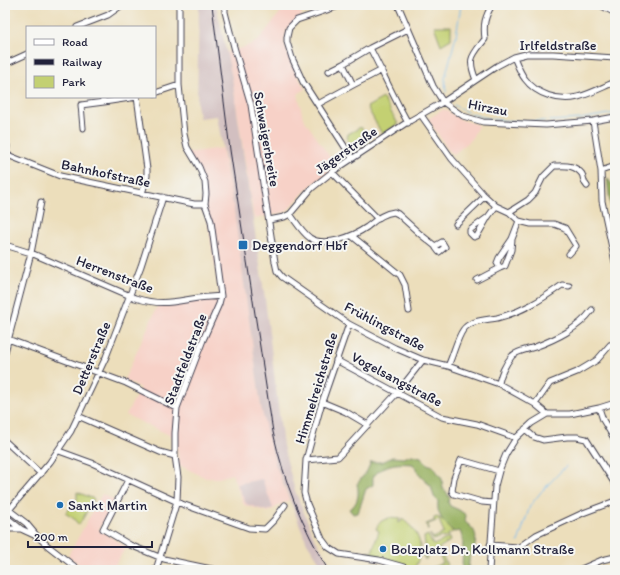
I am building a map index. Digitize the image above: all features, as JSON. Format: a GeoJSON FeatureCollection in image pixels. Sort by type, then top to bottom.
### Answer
{"type":"FeatureCollection","features":[{"type":"Feature","properties":{"kind":"street"},"geometry":{"type":"LineString","coordinates":[[86,25],[122,5]]}},
{"type":"Feature","properties":{"kind":"street","name":"Stadtfeldstraße"},"geometry":{"type":"LineString","coordinates":[[156,570],[177,501],[178,477],[175,456],[175,421],[177,408],[221,296],[211,220],[205,204],[205,182],[199,167],[187,147],[184,134],[179,85],[179,5]]}},
{"type":"Feature","properties":{"kind":"street","name":"Schwaigerbreite"},"geometry":{"type":"LineString","coordinates":[[225,5],[225,12],[234,47],[251,105],[274,262],[277,271],[282,277]]}},
{"type":"Feature","properties":{"kind":"street"},"geometry":{"type":"LineString","coordinates":[[342,5],[297,20],[289,28],[287,42],[292,58],[303,82],[352,158]]}},
{"type":"Feature","properties":{"kind":"street","name":"Hirzau"},"geometry":{"type":"LineString","coordinates":[[398,5],[433,86],[443,102],[463,116],[483,122],[546,125],[593,121],[615,117]]}},
{"type":"Feature","properties":{"kind":"street"},"geometry":{"type":"LineString","coordinates":[[476,80],[471,69],[471,56],[485,39],[483,26],[492,5]]}},
{"type":"Feature","properties":{"kind":"street"},"geometry":{"type":"LineString","coordinates":[[600,5],[615,13]]}},
{"type":"Feature","properties":{"kind":"street"},"geometry":{"type":"LineString","coordinates":[[329,71],[408,29]]}},
{"type":"Feature","properties":{"kind":"street"},"geometry":{"type":"LineString","coordinates":[[370,48],[382,70],[394,99],[408,122]]}},
{"type":"Feature","properties":{"kind":"street"},"geometry":{"type":"LineString","coordinates":[[5,64],[26,54]]}},
{"type":"Feature","properties":{"kind":"street","name":"Irlfeldstraße"},"geometry":{"type":"LineString","coordinates":[[443,102],[514,56],[526,54],[553,54],[615,58]]}},
{"type":"Feature","properties":{"kind":"street"},"geometry":{"type":"LineString","coordinates":[[514,56],[525,79],[540,92],[553,96],[576,98],[615,82]]}},
{"type":"Feature","properties":{"kind":"street"},"geometry":{"type":"LineString","coordinates":[[342,64],[353,85]]}},
{"type":"Feature","properties":{"kind":"street"},"geometry":{"type":"LineString","coordinates":[[318,104],[382,70]]}},
{"type":"Feature","properties":{"kind":"street"},"geometry":{"type":"LineString","coordinates":[[156,93],[179,85]]}},
{"type":"Feature","properties":{"kind":"street"},"geometry":{"type":"LineString","coordinates":[[83,128],[81,106],[103,100],[126,98]]}},
{"type":"Feature","properties":{"kind":"street"},"geometry":{"type":"LineString","coordinates":[[137,98],[147,169],[147,176],[142,194]]}},
{"type":"Feature","properties":{"kind":"street","name":"Jägerstraße"},"geometry":{"type":"LineString","coordinates":[[290,214],[312,188],[332,172],[408,122],[443,102]]}},
{"type":"Feature","properties":{"kind":"street"},"geometry":{"type":"LineString","coordinates":[[421,115],[444,149],[485,196],[496,206],[509,212],[519,222],[530,224],[554,224],[565,228],[576,246],[569,254]]}},
{"type":"Feature","properties":{"kind":"street"},"geometry":{"type":"LineString","coordinates":[[593,121],[601,171],[602,201],[615,262]]}},
{"type":"Feature","properties":{"kind":"street"},"geometry":{"type":"LineString","coordinates":[[5,140],[7,146],[5,154]]}},
{"type":"Feature","properties":{"kind":"street","name":"Bahnhofstraße"},"geometry":{"type":"LineString","coordinates":[[5,154],[56,175],[142,194],[194,204],[205,204]]}},
{"type":"Feature","properties":{"kind":"street"},"geometry":{"type":"LineString","coordinates":[[509,212],[528,200],[535,193],[543,177],[554,166],[571,166],[582,175],[584,183],[587,186]]}},
{"type":"Feature","properties":{"kind":"street"},"geometry":{"type":"LineString","coordinates":[[601,171],[615,166]]}},
{"type":"Feature","properties":{"kind":"street"},"geometry":{"type":"LineString","coordinates":[[332,172],[378,218]]}},
{"type":"Feature","properties":{"kind":"street"},"geometry":{"type":"LineString","coordinates":[[456,224],[485,196]]}},
{"type":"Feature","properties":{"kind":"street","name":"Detterstraße"},"geometry":{"type":"LineString","coordinates":[[6,514],[41,474],[59,451],[71,431],[99,373],[130,295],[163,197]]}},
{"type":"Feature","properties":{"kind":"street"},"geometry":{"type":"LineString","coordinates":[[5,352],[7,338],[31,253],[41,202]]}},
{"type":"Feature","properties":{"kind":"street"},"geometry":{"type":"LineString","coordinates":[[488,216],[496,206]]}},
{"type":"Feature","properties":{"kind":"street"},"geometry":{"type":"LineString","coordinates":[[269,220],[284,217],[290,214],[308,236],[316,241],[324,242],[352,236],[386,213],[394,212],[435,246]]}},
{"type":"Feature","properties":{"kind":"street"},"geometry":{"type":"LineString","coordinates":[[477,280],[505,266],[512,239],[519,222]]}},
{"type":"Feature","properties":{"kind":"street"},"geometry":{"type":"LineString","coordinates":[[352,236],[400,275],[405,285],[409,311]]}},
{"type":"Feature","properties":{"kind":"street"},"geometry":{"type":"LineString","coordinates":[[500,268],[497,263],[498,258],[512,239]]}},
{"type":"Feature","properties":{"kind":"street","name":"Herrenstraße"},"geometry":{"type":"LineString","coordinates":[[5,245],[31,253],[149,302],[176,302],[221,296]]}},
{"type":"Feature","properties":{"kind":"street","name":"Frühlingstraße"},"geometry":{"type":"LineString","coordinates":[[282,277],[349,324],[395,348],[423,360],[448,366],[499,384],[536,404],[547,414]]}},
{"type":"Feature","properties":{"kind":"street"},"geometry":{"type":"LineString","coordinates":[[448,366],[464,329],[472,323],[497,318],[522,310],[536,303],[562,285],[569,286]]}},
{"type":"Feature","properties":{"kind":"street"},"geometry":{"type":"LineString","coordinates":[[499,384],[500,376],[513,355],[569,331],[592,310]]}},
{"type":"Feature","properties":{"kind":"street","name":"Himmelreichstraße"},"geometry":{"type":"LineString","coordinates":[[349,324],[322,402],[306,460],[304,493],[307,504],[322,539],[328,548],[339,554],[379,560],[404,567],[408,570]]}},
{"type":"Feature","properties":{"kind":"street"},"geometry":{"type":"LineString","coordinates":[[7,338],[126,383],[177,408]]}},
{"type":"Feature","properties":{"kind":"street"},"geometry":{"type":"LineString","coordinates":[[536,404],[550,382],[577,372],[597,360],[610,344]]}},
{"type":"Feature","properties":{"kind":"street","name":"Vogelsangstraße"},"geometry":{"type":"LineString","coordinates":[[336,360],[442,417],[478,424],[516,438]]}},
{"type":"Feature","properties":{"kind":"street"},"geometry":{"type":"LineString","coordinates":[[306,460],[338,457],[397,393],[423,360]]}},
{"type":"Feature","properties":{"kind":"street"},"geometry":{"type":"LineString","coordinates":[[322,402],[346,412],[368,425]]}},
{"type":"Feature","properties":{"kind":"street"},"geometry":{"type":"LineString","coordinates":[[489,570],[495,486],[506,454],[516,438],[532,423],[547,414],[570,414],[615,403]]}},
{"type":"Feature","properties":{"kind":"street"},"geometry":{"type":"LineString","coordinates":[[599,408],[603,420],[615,440]]}},
{"type":"Feature","properties":{"kind":"street"},"geometry":{"type":"LineString","coordinates":[[78,416],[160,452],[175,456]]}},
{"type":"Feature","properties":{"kind":"street"},"geometry":{"type":"LineString","coordinates":[[525,429],[534,438],[543,440],[577,437],[586,439],[615,484]]}},
{"type":"Feature","properties":{"kind":"street"},"geometry":{"type":"LineString","coordinates":[[5,441],[41,474]]}},
{"type":"Feature","properties":{"kind":"street"},"geometry":{"type":"LineString","coordinates":[[59,451],[177,501],[249,528],[265,529],[285,505]]}},
{"type":"Feature","properties":{"kind":"street"},"geometry":{"type":"LineString","coordinates":[[493,503],[482,502],[454,494],[452,491],[454,478],[461,460],[499,471]]}},
{"type":"Feature","properties":{"kind":"street"},"geometry":{"type":"LineString","coordinates":[[128,480],[102,528],[123,542],[160,558],[181,564],[216,570]]}},
{"type":"Feature","properties":{"kind":"street"},"geometry":{"type":"LineString","coordinates":[[490,545],[519,548],[536,535],[583,513],[615,501]]}},
{"type":"Feature","properties":{"kind":"street"},"geometry":{"type":"LineString","coordinates":[[6,514],[21,529],[36,536]]}},
{"type":"Feature","properties":{"kind":"street"},"geometry":{"type":"LineString","coordinates":[[6,514],[26,524],[36,536],[79,570]]}},
{"type":"Feature","properties":{"kind":"street"},"geometry":{"type":"LineString","coordinates":[[5,531],[10,529],[21,529]]}},
{"type":"Feature","properties":{"kind":"street"},"geometry":{"type":"LineString","coordinates":[[579,570],[602,560],[615,557]]}},
{"type":"Feature","properties":{"kind":"shaded area"},"geometry":{"type":"Polygon","coordinates":[[[199,5],[216,5],[232,78],[265,299],[283,446],[295,491],[313,535],[333,570],[325,570],[307,543],[276,466],[267,434],[261,406],[234,210],[217,116],[199,118],[197,104],[199,5]]]}},
{"type":"Feature","properties":{"kind":"shaded area"},"geometry":{"type":"Polygon","coordinates":[[[286,5],[298,5],[302,16],[287,29],[284,42],[292,65],[305,89],[298,94],[303,118],[336,166],[307,189],[286,212],[254,219],[232,78],[226,52],[245,47],[258,41],[286,5]]]}},
{"type":"Feature","properties":{"kind":"shaded area"},"geometry":{"type":"Polygon","coordinates":[[[444,109],[462,120],[478,126],[471,140],[454,154],[449,151],[428,119],[444,109]]]}},
{"type":"Feature","properties":{"kind":"shaded area"},"geometry":{"type":"Polygon","coordinates":[[[222,148],[234,210],[261,406],[276,466],[289,500],[268,512],[244,505],[232,474],[219,478],[206,478],[179,465],[176,438],[126,415],[140,388],[124,380],[158,305],[172,306],[220,297],[203,192],[198,174],[187,153],[222,148]]]}},
{"type":"Feature","properties":{"kind":"shaded area"},"geometry":{"type":"Polygon","coordinates":[[[262,479],[273,508],[267,511],[246,504],[237,484],[262,479]]]}},
{"type":"Feature","properties":{"kind":"shaded area"},"geometry":{"type":"Polygon","coordinates":[[[102,494],[115,501],[99,529],[126,547],[112,570],[89,570],[85,569],[68,556],[102,494]]]}},
{"type":"Feature","properties":{"kind":"green space"},"geometry":{"type":"Polygon","coordinates":[[[434,26],[451,26],[451,39],[441,45],[434,26]]]}},
{"type":"Feature","properties":{"kind":"green space"},"geometry":{"type":"Polygon","coordinates":[[[383,98],[398,124],[382,134],[367,107],[383,98]]]}},
{"type":"Feature","properties":{"kind":"green space"},"geometry":{"type":"Polygon","coordinates":[[[361,127],[370,142],[354,151],[347,140],[348,134],[361,127]]]}},
{"type":"Feature","properties":{"kind":"green space"},"geometry":{"type":"Polygon","coordinates":[[[607,178],[615,188],[615,234],[613,226],[607,178]]]}},
{"type":"Feature","properties":{"kind":"green space"},"geometry":{"type":"Polygon","coordinates":[[[412,455],[421,457],[427,464],[433,466],[442,479],[443,489],[446,491],[450,499],[448,502],[450,506],[466,515],[465,522],[475,532],[476,539],[474,553],[470,554],[468,570],[462,570],[463,540],[460,531],[454,532],[442,518],[438,511],[438,501],[434,497],[431,486],[421,477],[413,464],[396,464],[386,466],[377,472],[373,477],[373,485],[366,489],[358,513],[353,514],[349,509],[355,504],[358,495],[357,484],[367,471],[371,462],[382,462],[392,457],[403,458],[412,455]]]}},
{"type":"Feature","properties":{"kind":"green space"},"geometry":{"type":"Polygon","coordinates":[[[77,492],[94,499],[79,525],[73,518],[65,513],[77,501],[77,492]]]}},
{"type":"Feature","properties":{"kind":"green space"},"geometry":{"type":"Polygon","coordinates":[[[437,517],[443,520],[453,532],[448,534],[449,536],[433,540],[430,534],[433,538],[444,533],[439,520],[428,524],[428,530],[426,524],[434,521],[434,518],[437,517]]]}},
{"type":"Feature","properties":{"kind":"green space"},"geometry":{"type":"Polygon","coordinates":[[[389,518],[400,519],[398,523],[401,522],[402,519],[414,530],[420,542],[419,556],[413,570],[401,563],[368,555],[368,552],[372,552],[379,531],[376,529],[377,527],[381,522],[389,518]]]}},
{"type":"Feature","properties":{"kind":"green space"},"geometry":{"type":"Polygon","coordinates":[[[428,535],[433,545],[449,538],[450,541],[439,548],[447,565],[434,569],[433,567],[443,563],[437,549],[426,553],[427,559],[424,559],[425,557],[422,556],[425,545],[424,537],[428,535]]]}},
{"type":"Feature","properties":{"kind":"waterway"},"geometry":{"type":"LineString","coordinates":[[446,92],[445,78],[456,36],[461,5]]}},
{"type":"Feature","properties":{"kind":"waterway"},"geometry":{"type":"LineString","coordinates":[[454,105],[464,111],[486,118],[509,121],[545,121]]}},
{"type":"Feature","properties":{"kind":"waterway"},"geometry":{"type":"LineString","coordinates":[[550,121],[580,119],[615,113]]}},
{"type":"Feature","properties":{"kind":"waterway"},"geometry":{"type":"LineString","coordinates":[[518,542],[530,506],[566,466]]}},
{"type":"Feature","properties":{"kind":"railway"},"geometry":{"type":"LineString","coordinates":[[212,5],[230,150],[273,432],[288,486],[310,537],[328,570]]}},
{"type":"Feature","properties":{"kind":"place","name":"Deggendorf Hbf"},"geometry":{"type":"Point","coordinates":[243,245]}},
{"type":"Feature","properties":{"kind":"place","name":"Sankt Martin"},"geometry":{"type":"Point","coordinates":[60,505]}},
{"type":"Feature","properties":{"kind":"place","name":"Bolzplatz Dr. Kollmann Straße"},"geometry":{"type":"Point","coordinates":[383,549]}}]}
